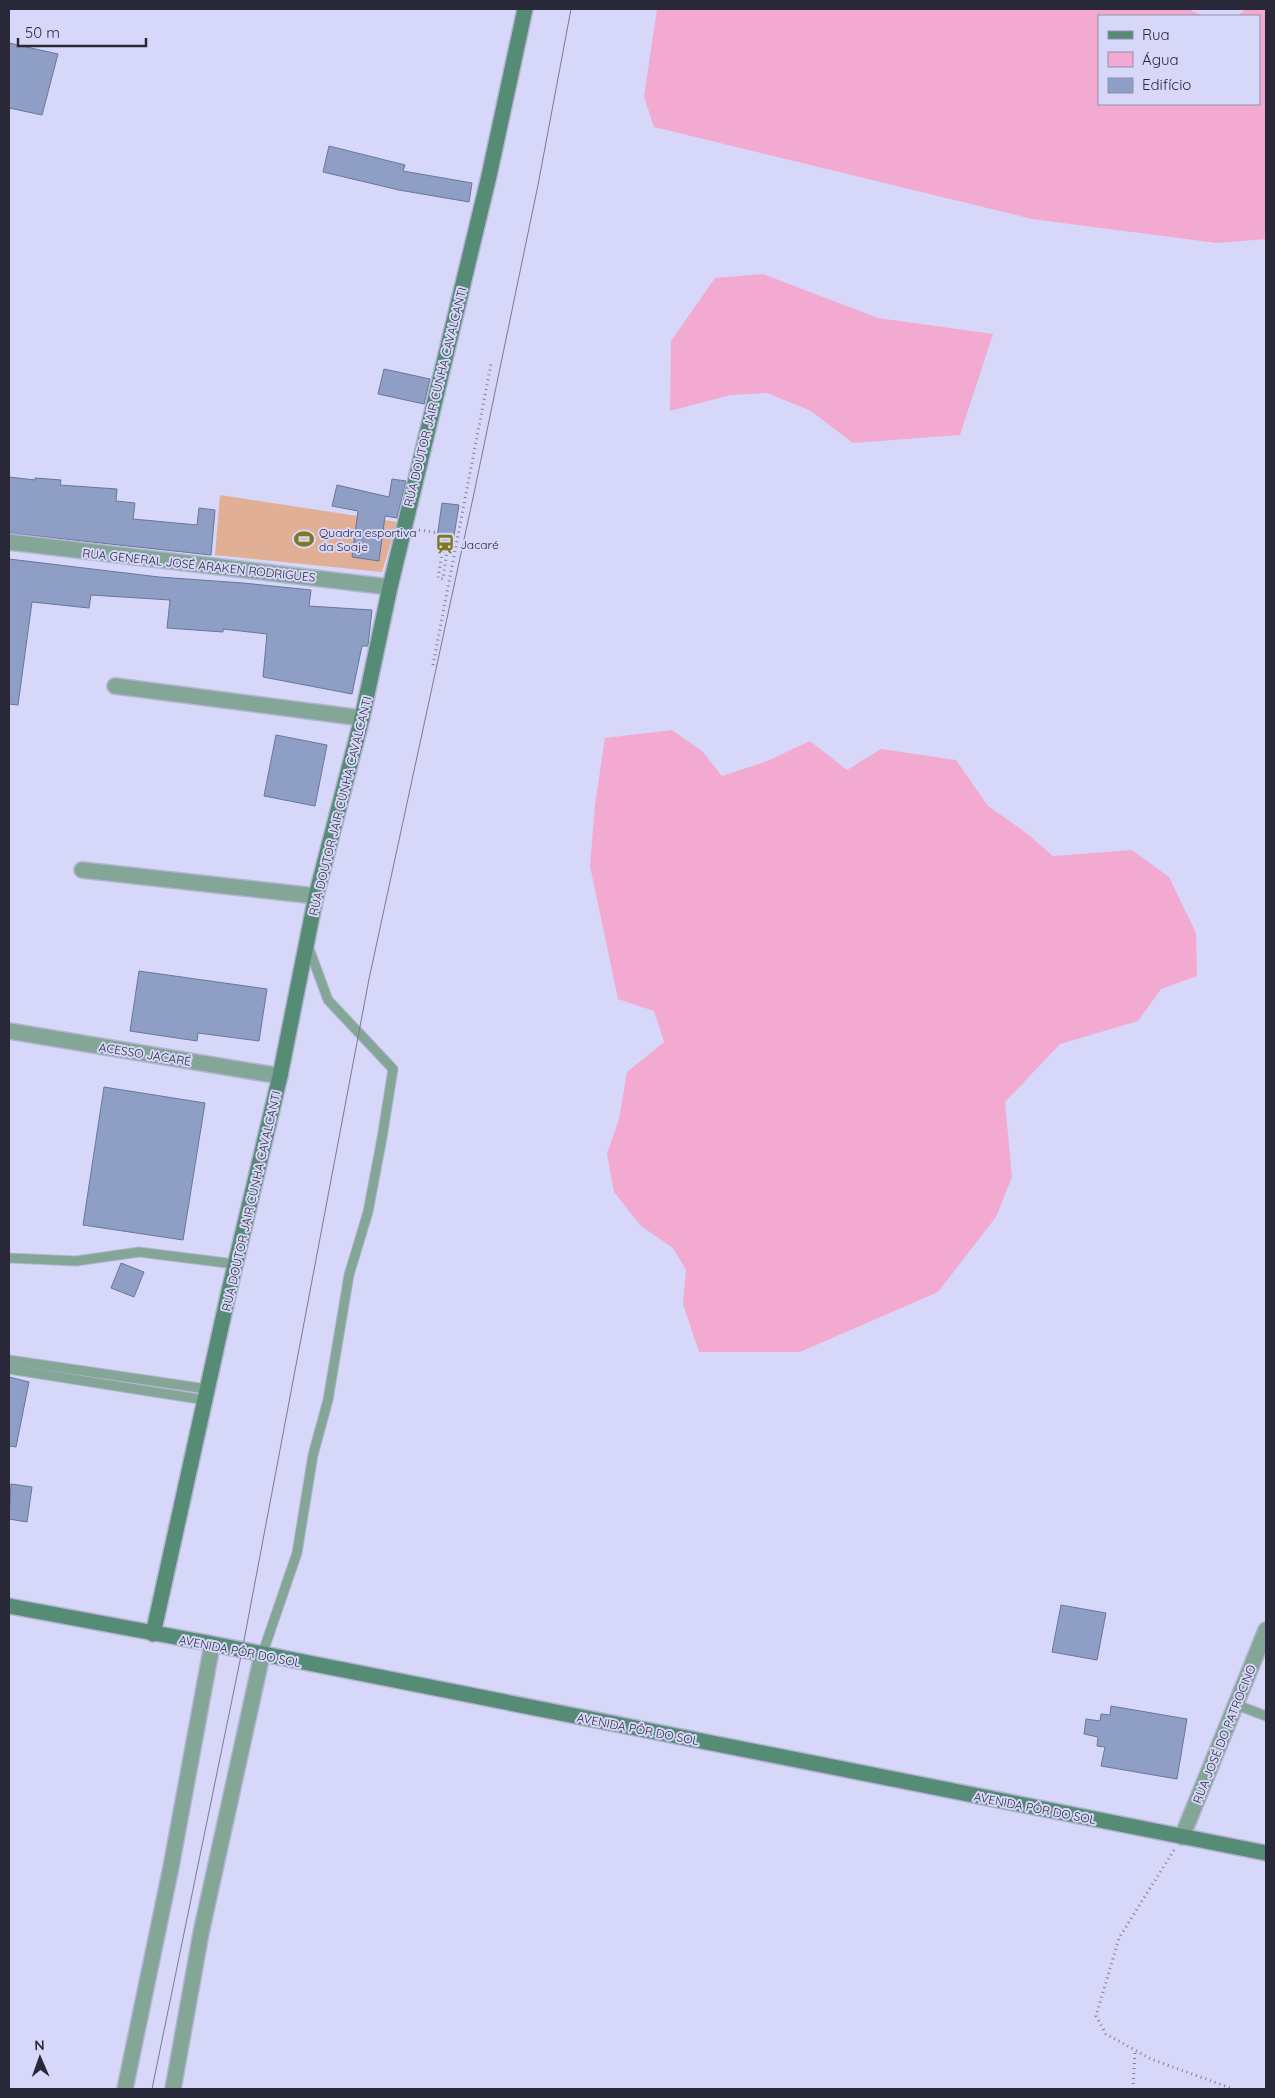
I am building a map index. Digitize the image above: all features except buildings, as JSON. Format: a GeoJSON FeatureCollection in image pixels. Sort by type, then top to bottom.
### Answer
{"type":"FeatureCollection","features":[{"type":"Feature","properties":{"kind":"street","name":"RUA DOUTOR JAIR CUNHA CAVALCANTI"},"geometry":{"type":"LineString","coordinates":[[153,1634],[235,1264],[280,1076],[308,945],[316,896],[362,718],[390,587],[486,186],[525,9]]}},
{"type":"Feature","properties":{"kind":"street","name":"RUA GENERAL JOSÉ ARAKEN RODRIGUES"},"geometry":{"type":"LineString","coordinates":[[9,542],[390,587]]}},
{"type":"Feature","properties":{"kind":"street"},"geometry":{"type":"LineString","coordinates":[[115,686],[362,718]]}},
{"type":"Feature","properties":{"kind":"street"},"geometry":{"type":"LineString","coordinates":[[82,870],[316,896]]}},
{"type":"Feature","properties":{"kind":"street","name":"ACESSO JACARÉ"},"geometry":{"type":"LineString","coordinates":[[9,1031],[280,1076]]}},
{"type":"Feature","properties":{"kind":"street","name":"AVENIDA PÔR DO SOL"},"geometry":{"type":"LineString","coordinates":[[9,1606],[1266,1853]]}},
{"type":"Feature","properties":{"kind":"street","name":"RUA JOSÉ DO PATROCINO"},"geometry":{"type":"LineString","coordinates":[[1182,1836],[1266,1630]]}},
{"type":"Feature","properties":{"kind":"street"},"geometry":{"type":"LineString","coordinates":[[125,2089],[172,1867],[212,1645]]}},
{"type":"Feature","properties":{"kind":"street"},"geometry":{"type":"LineString","coordinates":[[172,2089],[201,1933],[262,1655]]}},
{"type":"Feature","properties":{"kind":"lane"},"geometry":{"type":"LineString","coordinates":[[262,1655],[297,1552],[313,1454],[328,1400],[350,1275],[368,1212],[393,1069],[328,1000],[308,945]]}},
{"type":"Feature","properties":{"kind":"lane"},"geometry":{"type":"LineString","coordinates":[[9,1258],[76,1261],[139,1252],[235,1264]]}},
{"type":"Feature","properties":{"kind":"lane"},"geometry":{"type":"LineString","coordinates":[[9,1360],[206,1395]]}},
{"type":"Feature","properties":{"kind":"lane"},"geometry":{"type":"LineString","coordinates":[[9,1369],[206,1395]]}},
{"type":"Feature","properties":{"kind":"lane"},"geometry":{"type":"LineString","coordinates":[[1237,1705],[1266,1716]]}},
{"type":"Feature","properties":{"kind":"path"},"geometry":{"type":"LineString","coordinates":[[433,665],[491,364]]}},
{"type":"Feature","properties":{"kind":"path"},"geometry":{"type":"LineString","coordinates":[[443,547],[438,578],[443,579],[447,551],[455,552]]}},
{"type":"Feature","properties":{"kind":"path"},"geometry":{"type":"LineString","coordinates":[[1182,1836],[1119,1938],[1096,2016],[1106,2034],[1151,2059],[1234,2089]]}},
{"type":"Feature","properties":{"kind":"path"},"geometry":{"type":"LineString","coordinates":[[1133,2089],[1135,2050]]}},
{"type":"Feature","properties":{"kind":"shaded area","name":"Quadra esportiva da Soaje"},"geometry":{"type":"Polygon","coordinates":[[[220,495],[397,522],[382,572],[215,555],[220,495]]]}},
{"type":"Feature","properties":{"kind":"water"},"geometry":{"type":"Polygon","coordinates":[[[657,9],[1188,9],[1202,15],[1098,15],[1098,105],[1260,105],[1260,15],[1238,15],[1246,9],[1266,9],[1266,239],[1217,243],[1032,219],[654,127],[644,97],[657,9]]]}},
{"type":"Feature","properties":{"kind":"water"},"geometry":{"type":"Polygon","coordinates":[[[763,274],[878,318],[993,334],[960,435],[853,443],[811,411],[767,393],[730,395],[670,411],[671,341],[715,278],[763,274]]]}},
{"type":"Feature","properties":{"kind":"water"},"geometry":{"type":"Polygon","coordinates":[[[672,730],[702,751],[722,776],[765,762],[810,741],[847,770],[881,749],[956,760],[988,806],[1025,832],[1053,856],[1132,850],[1169,877],[1196,933],[1197,976],[1161,989],[1138,1021],[1060,1044],[1005,1102],[1012,1177],[996,1217],[938,1292],[800,1352],[699,1352],[683,1304],[686,1270],[673,1248],[641,1226],[614,1192],[607,1154],[619,1119],[627,1072],[664,1042],[654,1011],[618,999],[590,866],[595,805],[605,738],[672,730]]]}},
{"type":"Feature","properties":{"kind":"tram line"},"geometry":{"type":"LineString","coordinates":[[152,2089],[242,1651],[369,979],[473,498],[538,185],[571,9]]}},
{"type":"Feature","properties":{"kind":"place","name":"Quadra esportiva da Soaje"},"geometry":{"type":"Point","coordinates":[304,539]}},
{"type":"Feature","properties":{"kind":"place","name":"Jacaré"},"geometry":{"type":"Point","coordinates":[445,544]}}]}
